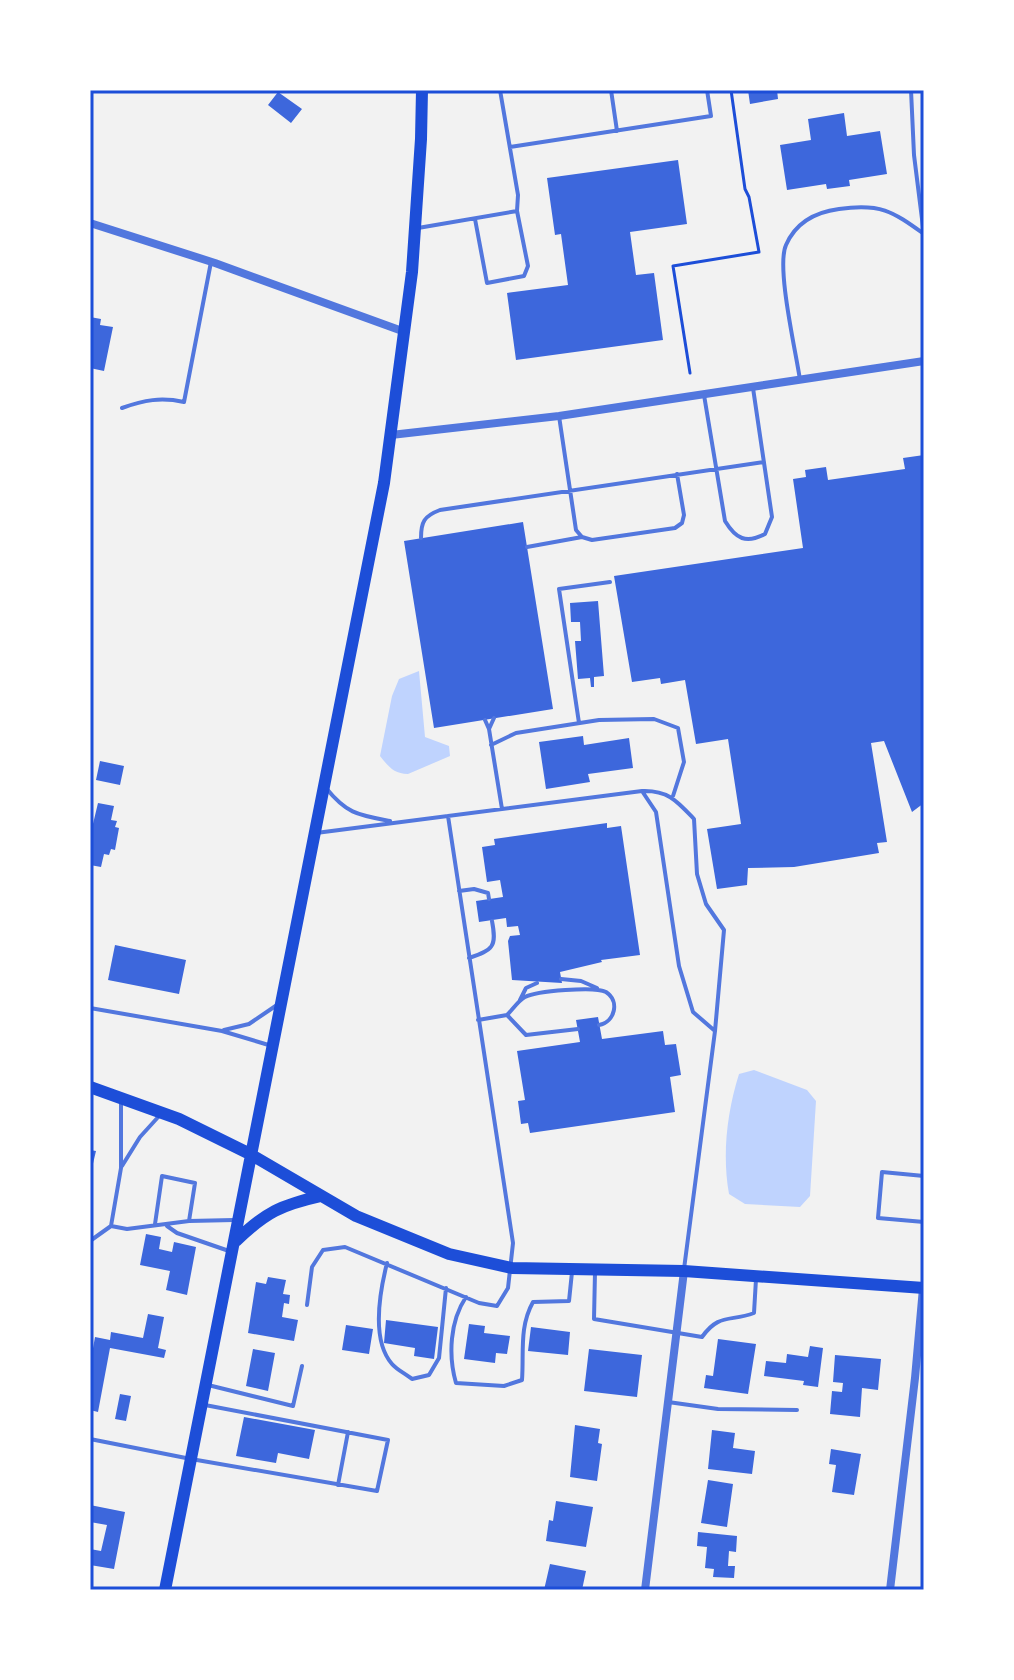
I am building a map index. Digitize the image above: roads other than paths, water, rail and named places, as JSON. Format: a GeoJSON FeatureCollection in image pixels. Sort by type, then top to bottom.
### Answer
{"type":"FeatureCollection","features":[{"type":"Feature","properties":{"kind":"main road"},"geometry":{"type":"LineString","coordinates":[[165,1590],[274,1046],[313,833],[358,620],[391,435],[415,229],[422,90]]}},
{"type":"Feature","properties":{"kind":"main road"},"geometry":{"type":"LineString","coordinates":[[90,1087],[162,1113],[250,1154],[356,1216],[449,1254],[512,1268],[684,1271],[923,1288]]}},
{"type":"Feature","properties":{"kind":"main road"},"geometry":{"type":"LineString","coordinates":[[232,1247],[260,1218],[283,1205],[321,1196]]}},
{"type":"Feature","properties":{"kind":"street"},"geometry":{"type":"LineString","coordinates":[[90,223],[211,262],[405,332]]}},
{"type":"Feature","properties":{"kind":"street"},"geometry":{"type":"LineString","coordinates":[[391,435],[559,416],[924,361]]}},
{"type":"Feature","properties":{"kind":"street"},"geometry":{"type":"LineString","coordinates":[[645,1590],[684,1271]]}},
{"type":"Feature","properties":{"kind":"street"},"geometry":{"type":"LineString","coordinates":[[890,1590],[921,1337],[923,1288]]}},
{"type":"Feature","properties":{"kind":"lane"},"geometry":{"type":"LineString","coordinates":[[475,219],[487,283],[524,276],[528,266],[500,90]]}},
{"type":"Feature","properties":{"kind":"lane"},"geometry":{"type":"LineString","coordinates":[[611,90],[617,131]]}},
{"type":"Feature","properties":{"kind":"lane"},"geometry":{"type":"LineString","coordinates":[[510,147],[711,116],[707,90]]}},
{"type":"Feature","properties":{"kind":"lane"},"geometry":{"type":"LineString","coordinates":[[911,90],[914,155],[924,235]]}},
{"type":"Feature","properties":{"kind":"lane"},"geometry":{"type":"LineString","coordinates":[[801,381],[783,272],[785,247],[801,224],[818,211],[876,207],[894,213],[924,235]]}},
{"type":"Feature","properties":{"kind":"lane"},"geometry":{"type":"LineString","coordinates":[[415,229],[517,211]]}},
{"type":"Feature","properties":{"kind":"lane"},"geometry":{"type":"LineString","coordinates":[[122,408],[166,398],[184,402],[211,262]]}},
{"type":"Feature","properties":{"kind":"lane"},"geometry":{"type":"LineString","coordinates":[[704,395],[725,521],[733,535],[742,540],[754,540],[765,534],[772,517],[753,388]]}},
{"type":"Feature","properties":{"kind":"lane"},"geometry":{"type":"LineString","coordinates":[[559,416],[576,530],[582,537]]}},
{"type":"Feature","properties":{"kind":"lane"},"geometry":{"type":"LineString","coordinates":[[421,538],[421,525],[427,515],[440,510],[764,462]]}},
{"type":"Feature","properties":{"kind":"lane"},"geometry":{"type":"LineString","coordinates":[[527,547],[582,537],[592,540],[675,528],[682,523],[684,515],[677,473]]}},
{"type":"Feature","properties":{"kind":"lane"},"geometry":{"type":"LineString","coordinates":[[579,723],[559,589],[610,582]]}},
{"type":"Feature","properties":{"kind":"lane"},"geometry":{"type":"LineString","coordinates":[[489,729],[494,718]]}},
{"type":"Feature","properties":{"kind":"lane"},"geometry":{"type":"LineString","coordinates":[[491,745],[516,733],[579,723],[654,719],[678,728],[684,762],[673,796]]}},
{"type":"Feature","properties":{"kind":"lane"},"geometry":{"type":"LineString","coordinates":[[485,720],[502,809]]}},
{"type":"Feature","properties":{"kind":"lane"},"geometry":{"type":"LineString","coordinates":[[324,785],[344,809],[396,823]]}},
{"type":"Feature","properties":{"kind":"lane"},"geometry":{"type":"LineString","coordinates":[[642,791],[656,812],[679,966],[693,1012],[715,1031]]}},
{"type":"Feature","properties":{"kind":"lane"},"geometry":{"type":"LineString","coordinates":[[313,833],[642,791],[660,791],[673,796],[694,819],[697,874],[706,904],[724,930],[715,1031],[684,1271]]}},
{"type":"Feature","properties":{"kind":"lane"},"geometry":{"type":"LineString","coordinates":[[307,1305],[312,1267],[323,1250],[345,1247],[479,1303],[497,1306],[508,1288],[513,1243],[448,816]]}},
{"type":"Feature","properties":{"kind":"lane"},"geometry":{"type":"LineString","coordinates":[[459,891],[482,890],[488,893],[489,899]]}},
{"type":"Feature","properties":{"kind":"lane"},"geometry":{"type":"LineString","coordinates":[[469,958],[487,952],[494,944],[496,938],[492,921]]}},
{"type":"Feature","properties":{"kind":"lane"},"geometry":{"type":"LineString","coordinates":[[561,979],[581,981],[612,997],[615,1007],[613,1016],[606,1024],[599,1025]]}},
{"type":"Feature","properties":{"kind":"lane"},"geometry":{"type":"LineString","coordinates":[[518,1003],[526,988],[537,983]]}},
{"type":"Feature","properties":{"kind":"lane"},"geometry":{"type":"LineString","coordinates":[[478,1020],[507,1015],[525,997],[590,988],[603,990]]}},
{"type":"Feature","properties":{"kind":"lane"},"geometry":{"type":"LineString","coordinates":[[222,1031],[249,1024],[282,1001]]}},
{"type":"Feature","properties":{"kind":"lane"},"geometry":{"type":"LineString","coordinates":[[90,1008],[222,1031],[274,1046]]}},
{"type":"Feature","properties":{"kind":"lane"},"geometry":{"type":"LineString","coordinates":[[507,1015],[526,1035],[578,1029]]}},
{"type":"Feature","properties":{"kind":"lane"},"geometry":{"type":"LineString","coordinates":[[90,1241],[111,1226],[121,1168],[121,1098]]}},
{"type":"Feature","properties":{"kind":"lane"},"geometry":{"type":"LineString","coordinates":[[121,1168],[140,1137],[162,1113]]}},
{"type":"Feature","properties":{"kind":"lane"},"geometry":{"type":"LineString","coordinates":[[924,1176],[882,1172],[878,1218],[924,1222]]}},
{"type":"Feature","properties":{"kind":"lane"},"geometry":{"type":"LineString","coordinates":[[155,1225],[162,1176],[195,1183],[189,1221]]}},
{"type":"Feature","properties":{"kind":"lane"},"geometry":{"type":"LineString","coordinates":[[111,1226],[127,1229],[189,1221],[238,1220]]}},
{"type":"Feature","properties":{"kind":"lane"},"geometry":{"type":"LineString","coordinates":[[165,1225],[177,1233],[232,1247]]}},
{"type":"Feature","properties":{"kind":"lane"},"geometry":{"type":"LineString","coordinates":[[387,1263],[378,1314],[381,1339],[390,1363],[412,1379],[429,1375],[439,1358],[446,1288]]}},
{"type":"Feature","properties":{"kind":"lane"},"geometry":{"type":"LineString","coordinates":[[466,1297],[458,1310],[453,1331],[451,1367],[456,1383],[504,1386],[522,1380],[525,1319],[533,1302],[569,1301],[572,1269]]}},
{"type":"Feature","properties":{"kind":"lane"},"geometry":{"type":"LineString","coordinates":[[595,1270],[594,1319],[702,1337],[710,1325],[722,1318],[754,1313],[756,1277]]}},
{"type":"Feature","properties":{"kind":"lane"},"geometry":{"type":"LineString","coordinates":[[206,1385],[293,1406],[302,1366]]}},
{"type":"Feature","properties":{"kind":"lane"},"geometry":{"type":"LineString","coordinates":[[668,1402],[718,1409],[797,1410]]}},
{"type":"Feature","properties":{"kind":"lane"},"geometry":{"type":"LineString","coordinates":[[90,1439],[377,1491],[388,1440],[202,1404]]}},
{"type":"Feature","properties":{"kind":"lane"},"geometry":{"type":"LineString","coordinates":[[338,1485],[348,1431]]}},
{"type":"Feature","properties":{"kind":"water"},"geometry":{"type":"Polygon","coordinates":[[[419,671],[425,737],[449,746],[450,756],[403,774],[392,769],[380,756],[392,696],[399,679],[419,671]]]}},
{"type":"Feature","properties":{"kind":"water"},"geometry":{"type":"Polygon","coordinates":[[[754,1070],[807,1090],[816,1101],[810,1196],[800,1207],[745,1204],[729,1194],[726,1149],[731,1103],[739,1074],[754,1070]]]}}]}
